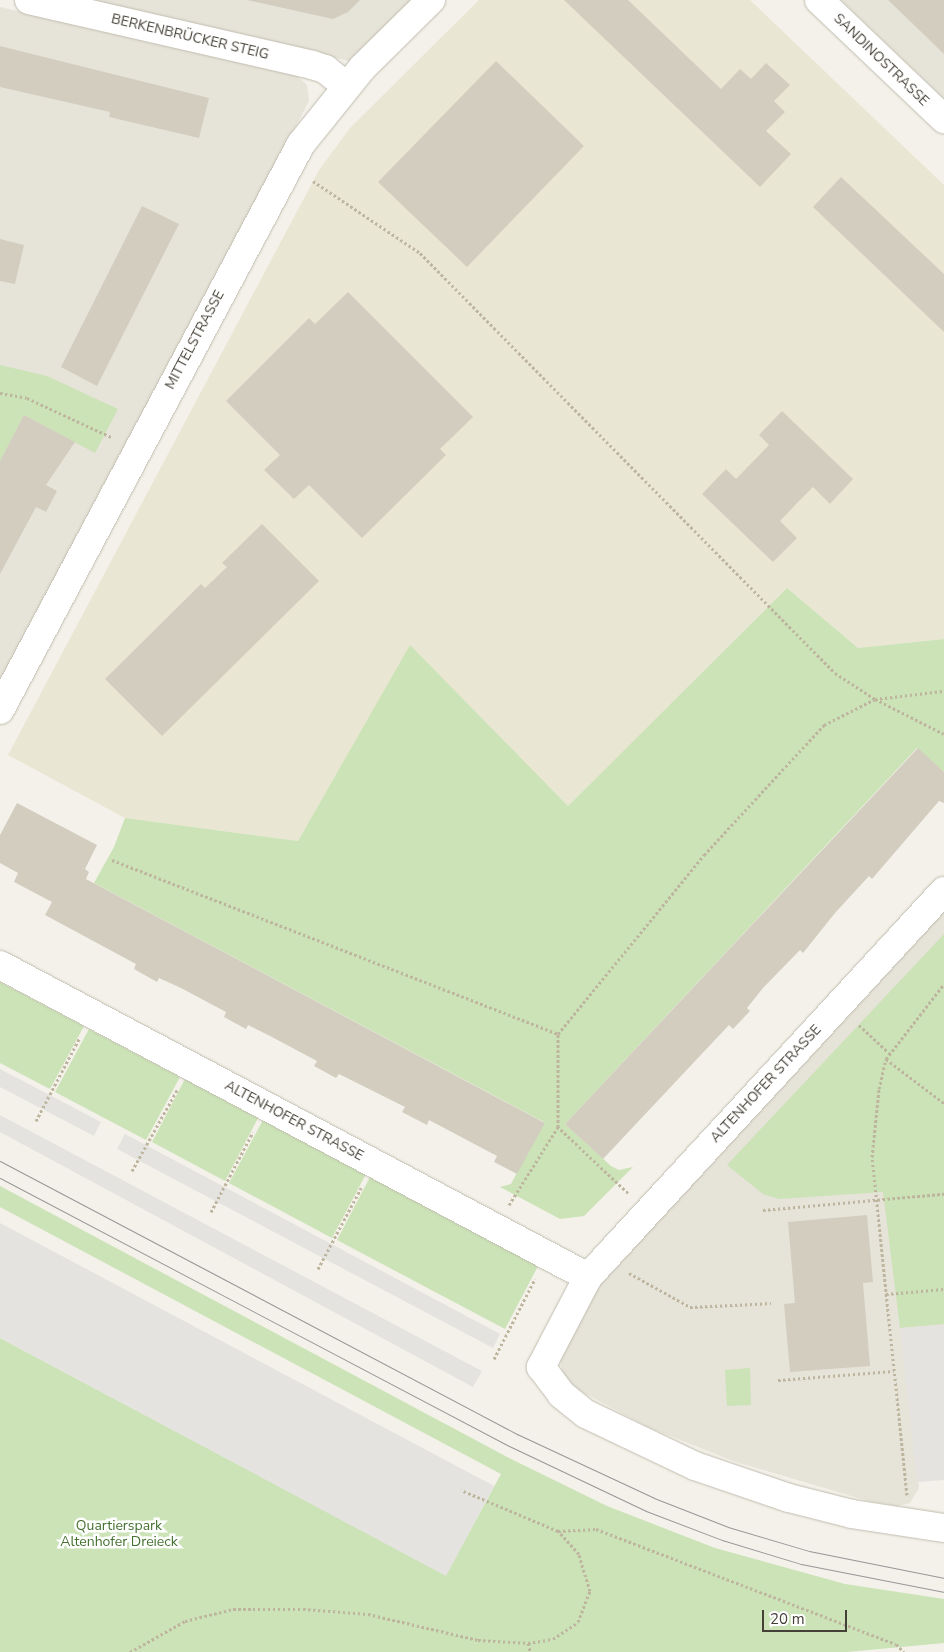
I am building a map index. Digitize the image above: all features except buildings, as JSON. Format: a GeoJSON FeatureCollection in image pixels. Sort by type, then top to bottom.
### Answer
{"type":"FeatureCollection","features":[{"type":"Feature","properties":{"kind":"street","name":"BERKENBRÜCKER STEIG"},"geometry":{"type":"LineString","coordinates":[[29,0],[312,65],[325,69],[346,86]]}},
{"type":"Feature","properties":{"kind":"street","name":"MITTELSTRASSE"},"geometry":{"type":"LineString","coordinates":[[0,710],[301,144],[346,86],[431,0]]}},
{"type":"Feature","properties":{"kind":"street","name":"SANDINOSTRASSE"},"geometry":{"type":"LineString","coordinates":[[819,0],[944,119]]}},
{"type":"Feature","properties":{"kind":"street","name":"ALTENHOFER STRASSE"},"geometry":{"type":"LineString","coordinates":[[944,891],[647,1210],[588,1277],[541,1367],[561,1394],[586,1414],[695,1466],[789,1498],[852,1514],[944,1528]]}},
{"type":"Feature","properties":{"kind":"street","name":"ALTENHOFER STRASSE"},"geometry":{"type":"LineString","coordinates":[[0,966],[588,1277]]}},
{"type":"Feature","properties":{"kind":"path"},"geometry":{"type":"LineString","coordinates":[[308,179],[420,252],[835,672],[875,699],[944,734]]}},
{"type":"Feature","properties":{"kind":"path"},"geometry":{"type":"LineString","coordinates":[[0,393],[27,398],[112,437]]}},
{"type":"Feature","properties":{"kind":"path"},"geometry":{"type":"LineString","coordinates":[[521,1183],[558,1127],[558,1034],[704,855],[824,725],[875,699],[944,691]]}},
{"type":"Feature","properties":{"kind":"path"},"geometry":{"type":"LineString","coordinates":[[112,860],[558,1034]]}},
{"type":"Feature","properties":{"kind":"path"},"geometry":{"type":"LineString","coordinates":[[907,1498],[872,1157],[879,1089],[886,1059],[944,984]]}},
{"type":"Feature","properties":{"kind":"path"},"geometry":{"type":"LineString","coordinates":[[36,1121],[92,1014]]}},
{"type":"Feature","properties":{"kind":"path"},"geometry":{"type":"LineString","coordinates":[[886,1059],[944,1103]]}},
{"type":"Feature","properties":{"kind":"path"},"geometry":{"type":"LineString","coordinates":[[132,1170],[192,1067]]}},
{"type":"Feature","properties":{"kind":"path"},"geometry":{"type":"LineString","coordinates":[[211,1212],[266,1107]]}},
{"type":"Feature","properties":{"kind":"path"},"geometry":{"type":"LineString","coordinates":[[558,1127],[647,1210]]}},
{"type":"Feature","properties":{"kind":"path"},"geometry":{"type":"LineString","coordinates":[[318,1269],[372,1163]]}},
{"type":"Feature","properties":{"kind":"path"},"geometry":{"type":"LineString","coordinates":[[763,1210],[877,1202],[944,1194]]}},
{"type":"Feature","properties":{"kind":"path"},"geometry":{"type":"LineString","coordinates":[[494,1359],[547,1256]]}},
{"type":"Feature","properties":{"kind":"path"},"geometry":{"type":"LineString","coordinates":[[622,1269],[690,1307],[771,1303]]}},
{"type":"Feature","properties":{"kind":"path"},"geometry":{"type":"LineString","coordinates":[[886,1294],[944,1288]]}},
{"type":"Feature","properties":{"kind":"path"},"geometry":{"type":"LineString","coordinates":[[778,1380],[894,1371]]}},
{"type":"Feature","properties":{"kind":"path"},"geometry":{"type":"LineString","coordinates":[[130,1652],[185,1621],[233,1609],[303,1609],[368,1614],[478,1640],[528,1643],[553,1639],[578,1622],[590,1592],[579,1554],[558,1531],[461,1490]]}},
{"type":"Feature","properties":{"kind":"path"},"geometry":{"type":"LineString","coordinates":[[558,1531],[596,1528],[896,1644],[904,1652]]}},
{"type":"Feature","properties":{"kind":"path"},"geometry":{"type":"LineString","coordinates":[[528,1643],[530,1652]]}},
{"type":"Feature","properties":{"kind":"shaded area"},"geometry":{"type":"Polygon","coordinates":[[[81,0],[417,0],[354,61],[349,61],[81,0]]]}},
{"type":"Feature","properties":{"kind":"shaded area"},"geometry":{"type":"Polygon","coordinates":[[[479,0],[750,0],[944,185],[944,639],[858,648],[787,588],[568,806],[410,646],[298,841],[125,818],[8,755],[319,170],[350,128],[479,0]]]}},
{"type":"Feature","properties":{"kind":"shaded area"},"geometry":{"type":"Polygon","coordinates":[[[841,0],[944,0],[944,99],[841,0]]]}},
{"type":"Feature","properties":{"kind":"shaded area"},"geometry":{"type":"Polygon","coordinates":[[[0,7],[296,75],[307,85],[309,101],[0,689],[0,7]]]}},
{"type":"Feature","properties":{"kind":"shaded area"},"geometry":{"type":"Polygon","coordinates":[[[944,909],[944,1340],[902,1345],[919,1488],[910,1503],[898,1506],[868,1501],[733,1461],[648,1427],[573,1387],[563,1373],[559,1357],[564,1340],[603,1280],[944,909]]]}},
{"type":"Feature","properties":{"kind":"shaded area"},"geometry":{"type":"Polygon","coordinates":[[[0,1069],[101,1122],[94,1136],[0,1087],[0,1069]]]}},
{"type":"Feature","properties":{"kind":"shaded area"},"geometry":{"type":"Polygon","coordinates":[[[0,1115],[482,1371],[473,1387],[0,1132],[0,1115]]]}},
{"type":"Feature","properties":{"kind":"shaded area"},"geometry":{"type":"Polygon","coordinates":[[[125,1134],[500,1334],[493,1348],[117,1149],[125,1134]]]}},
{"type":"Feature","properties":{"kind":"shaded area"},"geometry":{"type":"Polygon","coordinates":[[[0,1223],[494,1486],[446,1576],[0,1338],[0,1223]]]}},
{"type":"Feature","properties":{"kind":"shaded area"},"geometry":{"type":"Polygon","coordinates":[[[944,1325],[944,1480],[917,1482],[900,1328],[944,1325]]]}},
{"type":"Feature","properties":{"kind":"green space"},"geometry":{"type":"Polygon","coordinates":[[[0,365],[47,376],[118,409],[95,453],[24,415],[0,461],[0,365]]]}},
{"type":"Feature","properties":{"kind":"green space"},"geometry":{"type":"Polygon","coordinates":[[[787,588],[858,648],[944,639],[944,772],[917,748],[565,1124],[611,1166],[619,1170],[633,1167],[584,1216],[560,1219],[500,1187],[511,1184],[544,1122],[94,883],[114,847],[125,818],[298,841],[410,645],[568,806],[787,588]]]}},
{"type":"Feature","properties":{"kind":"green space"},"geometry":{"type":"Polygon","coordinates":[[[944,934],[944,1324],[900,1328],[883,1192],[779,1199],[763,1194],[727,1165],[944,934]]]}},
{"type":"Feature","properties":{"kind":"green space"},"geometry":{"type":"Polygon","coordinates":[[[0,982],[84,1026],[50,1089],[0,1063],[0,982]]]}},
{"type":"Feature","properties":{"kind":"green space"},"geometry":{"type":"Polygon","coordinates":[[[89,1029],[180,1077],[146,1140],[55,1092],[89,1029]]]}},
{"type":"Feature","properties":{"kind":"green space"},"geometry":{"type":"Polygon","coordinates":[[[185,1079],[258,1118],[225,1181],[152,1142],[185,1079]]]}},
{"type":"Feature","properties":{"kind":"green space"},"geometry":{"type":"Polygon","coordinates":[[[263,1120],[366,1174],[332,1238],[229,1183],[263,1120]]]}},
{"type":"Feature","properties":{"kind":"green space"},"geometry":{"type":"Polygon","coordinates":[[[370,1177],[538,1266],[505,1329],[337,1240],[370,1177]]]}},
{"type":"Feature","properties":{"kind":"green space","name":"Quartierspark Altenhofer Dreieck"},"geometry":{"type":"Polygon","coordinates":[[[0,1186],[509,1458],[607,1506],[715,1548],[845,1584],[944,1599],[944,1643],[847,1652],[0,1652],[0,1338],[446,1575],[501,1474],[0,1207],[0,1186]]]}},
{"type":"Feature","properties":{"kind":"green space"},"geometry":{"type":"Polygon","coordinates":[[[750,1368],[751,1405],[727,1406],[725,1370],[750,1368]]]}},
{"type":"Feature","properties":{"kind":"tram line"},"geometry":{"type":"LineString","coordinates":[[0,1161],[517,1434],[654,1498],[728,1527],[809,1551],[944,1578]]}},
{"type":"Feature","properties":{"kind":"tram line"},"geometry":{"type":"LineString","coordinates":[[0,1178],[507,1445],[646,1511],[722,1540],[801,1564],[944,1592]]}}]}
